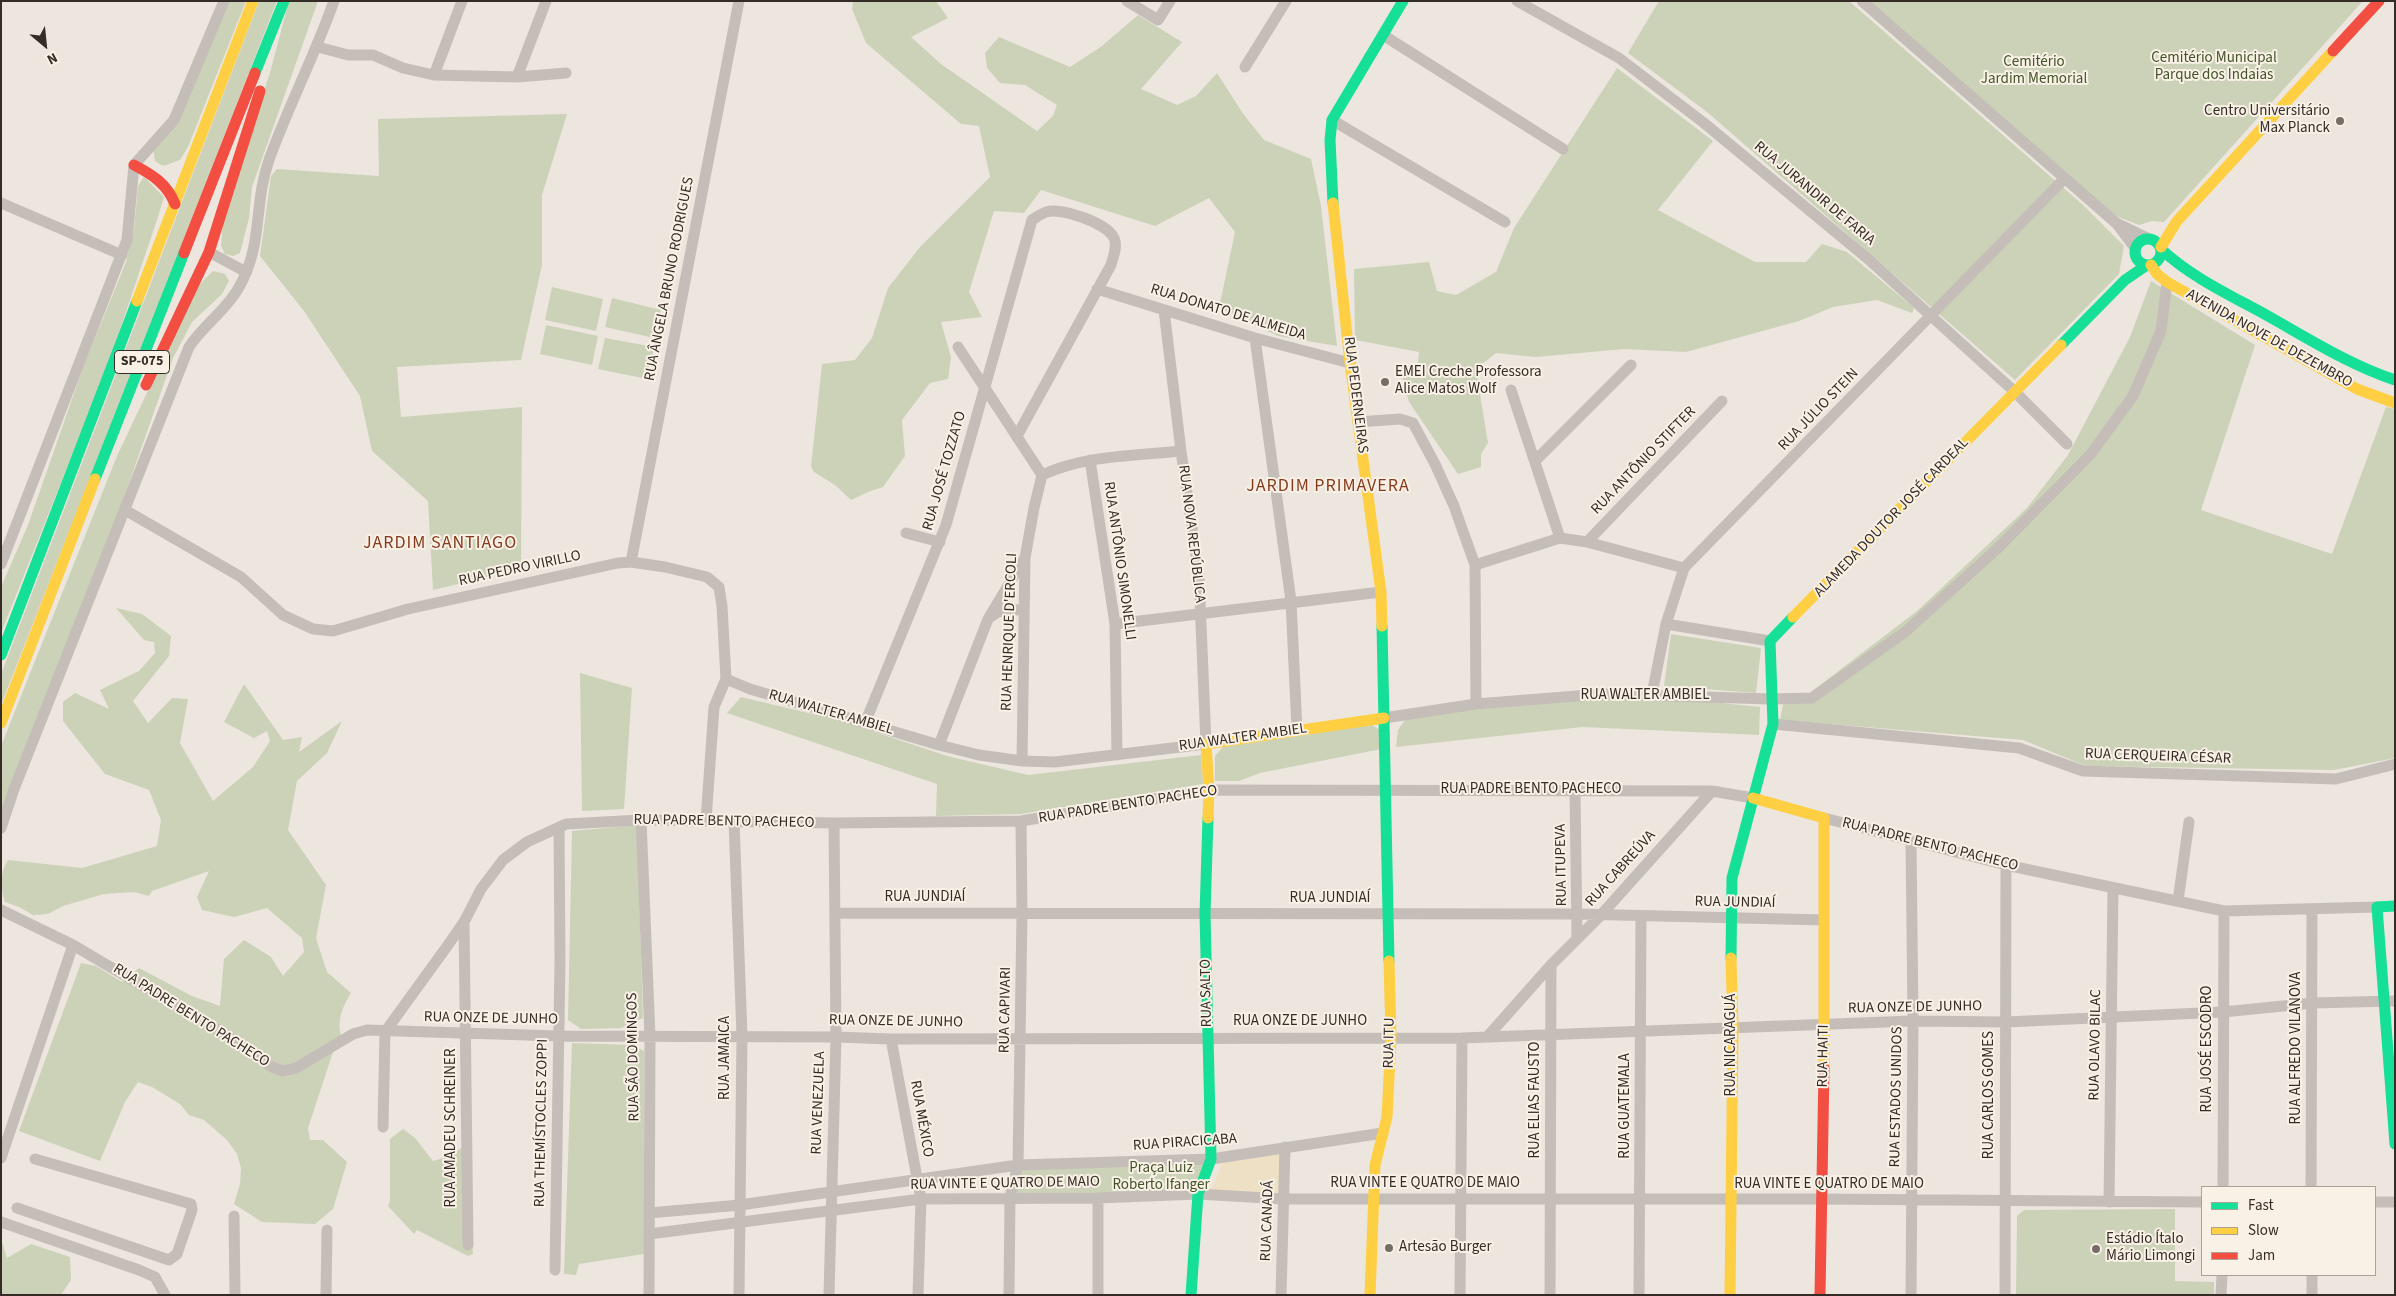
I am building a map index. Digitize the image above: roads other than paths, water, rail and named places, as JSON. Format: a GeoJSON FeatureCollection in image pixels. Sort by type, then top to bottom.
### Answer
{"type":"FeatureCollection","features":[{"type":"Feature","properties":{"kind":"main road","name":"SP-075"},"geometry":{"type":"LineString","coordinates":[[1,655],[253,1]]}},
{"type":"Feature","properties":{"kind":"main road"},"geometry":{"type":"LineString","coordinates":[[97,474],[126,426],[209,252],[253,118],[284,1]]}},
{"type":"Feature","properties":{"kind":"main road","name":"SP-075"},"geometry":{"type":"LineString","coordinates":[[1,723],[284,1]]}},
{"type":"Feature","properties":{"kind":"main road"},"geometry":{"type":"LineString","coordinates":[[1332,120],[1403,1]]}},
{"type":"Feature","properties":{"kind":"main road"},"geometry":{"type":"LineString","coordinates":[[2178,221],[2149,238],[2141,240],[2135,254],[2149,265],[2160,257],[2161,248],[2178,221],[2379,1]]}},
{"type":"Feature","properties":{"kind":"main road","name":"RUA PEDERNEIRAS"},"geometry":{"type":"LineString","coordinates":[[1332,120],[1330,140],[1334,219],[1350,363],[1381,592],[1387,789]]}},
{"type":"Feature","properties":{"kind":"main road"},"geometry":{"type":"LineString","coordinates":[[178,168],[191,158]]}},
{"type":"Feature","properties":{"kind":"main road"},"geometry":{"type":"LineString","coordinates":[[136,162],[166,170]]}},
{"type":"Feature","properties":{"kind":"main road"},"geometry":{"type":"LineString","coordinates":[[136,162],[164,182],[171,191],[175,204]]}},
{"type":"Feature","properties":{"kind":"main road"},"geometry":{"type":"LineString","coordinates":[[2149,238],[2161,248]]}},
{"type":"Feature","properties":{"kind":"main road","name":"AVENIDA NOVE DE DEZEMBRO"},"geometry":{"type":"LineString","coordinates":[[2161,248],[2175,262],[2193,274],[2324,347],[2377,374],[2395,380]]}},
{"type":"Feature","properties":{"kind":"main road","name":"ALAMEDA DOUTOR JOSÉ CARDEAL"},"geometry":{"type":"LineString","coordinates":[[2125,280],[2135,254]]}},
{"type":"Feature","properties":{"kind":"main road","name":"AVENIDA NOVE DE DEZEMBRO"},"geometry":{"type":"LineString","coordinates":[[2149,265],[2167,282],[2317,367],[2357,388],[2395,403]]}},
{"type":"Feature","properties":{"kind":"main road","name":"ALAMEDA DOUTOR JOSÉ CARDEAL"},"geometry":{"type":"LineString","coordinates":[[1770,641],[2125,280],[2149,265]]}},
{"type":"Feature","properties":{"kind":"main road"},"geometry":{"type":"LineString","coordinates":[[2300,357],[2300,349],[2304,342],[2311,339]]}},
{"type":"Feature","properties":{"kind":"main road"},"geometry":{"type":"LineString","coordinates":[[2317,367],[2322,362],[2324,347]]}},
{"type":"Feature","properties":{"kind":"main road"},"geometry":{"type":"LineString","coordinates":[[1753,798],[1773,724],[1770,641]]}},
{"type":"Feature","properties":{"kind":"main road","name":"RUA WALTER AMBIEL"},"geometry":{"type":"LineString","coordinates":[[1206,744],[1384,718]]}},
{"type":"Feature","properties":{"kind":"main road","name":"RUA NOVA REPÚBLICA"},"geometry":{"type":"LineString","coordinates":[[1206,744],[1209,790]]}},
{"type":"Feature","properties":{"kind":"main road","name":"RUA ITU"},"geometry":{"type":"LineString","coordinates":[[1370,1295],[1375,1165],[1387,1118],[1391,1037],[1387,789]]}},
{"type":"Feature","properties":{"kind":"main road","name":"RUA SALTO"},"geometry":{"type":"LineString","coordinates":[[1191,1295],[1198,1194],[1211,1160],[1206,914],[1209,790]]}},
{"type":"Feature","properties":{"kind":"main road","name":"RUA PADRE BENTO PACHECO"},"geometry":{"type":"LineString","coordinates":[[1753,798],[1824,818]]}},
{"type":"Feature","properties":{"kind":"main road","name":"RUA NICARAGUÁ"},"geometry":{"type":"LineString","coordinates":[[1730,1295],[1733,1028],[1730,917],[1732,878],[1753,798]]}},
{"type":"Feature","properties":{"kind":"main road","name":"RUA HAITI"},"geometry":{"type":"LineString","coordinates":[[1820,1295],[1820,1199],[1825,1024],[1824,818]]}},
{"type":"Feature","properties":{"kind":"main road","name":"RUA PADRE BENTO PACHECO"},"geometry":{"type":"LineString","coordinates":[[2377,907],[2395,906]]}},
{"type":"Feature","properties":{"kind":"main road"},"geometry":{"type":"LineString","coordinates":[[2377,907],[2389,1001],[2395,1144]]}},
{"type":"Feature","properties":{"kind":"street"},"geometry":{"type":"LineString","coordinates":[[1,564],[122,254],[130,224],[136,162],[174,120],[224,1]]}},
{"type":"Feature","properties":{"kind":"street"},"geometry":{"type":"LineString","coordinates":[[1,828],[14,789],[189,347],[202,329],[228,304],[246,272],[254,252],[262,189],[269,160],[318,47],[334,1]]}},
{"type":"Feature","properties":{"kind":"street"},"geometry":{"type":"LineString","coordinates":[[434,75],[462,1]]}},
{"type":"Feature","properties":{"kind":"street"},"geometry":{"type":"LineString","coordinates":[[517,77],[546,1]]}},
{"type":"Feature","properties":{"kind":"street","name":"RUA ÂNGELA BRUNO RODRIGUES"},"geometry":{"type":"LineString","coordinates":[[631,562],[738,1]]}},
{"type":"Feature","properties":{"kind":"street"},"geometry":{"type":"LineString","coordinates":[[1127,1],[1158,20],[1170,1]]}},
{"type":"Feature","properties":{"kind":"street"},"geometry":{"type":"LineString","coordinates":[[1245,67],[1286,1]]}},
{"type":"Feature","properties":{"kind":"street","name":"RUA JURANDIR DE FARIA"},"geometry":{"type":"LineString","coordinates":[[1517,1],[1618,58],[1663,90],[1782,186],[1932,316],[2015,392],[2068,444]]}},
{"type":"Feature","properties":{"kind":"street"},"geometry":{"type":"LineString","coordinates":[[1862,1],[2116,223],[2149,238]]}},
{"type":"Feature","properties":{"kind":"street"},"geometry":{"type":"LineString","coordinates":[[1383,34],[1563,149]]}},
{"type":"Feature","properties":{"kind":"street"},"geometry":{"type":"LineString","coordinates":[[318,47],[348,55],[373,55],[403,68],[434,75],[517,77],[566,73]]}},
{"type":"Feature","properties":{"kind":"street"},"geometry":{"type":"LineString","coordinates":[[1332,120],[1505,222]]}},
{"type":"Feature","properties":{"kind":"street","name":"RUA JÚLIO STEIN"},"geometry":{"type":"LineString","coordinates":[[1652,694],[1666,624],[1684,568],[2065,178]]}},
{"type":"Feature","properties":{"kind":"street"},"geometry":{"type":"LineString","coordinates":[[1,203],[122,254]]}},
{"type":"Feature","properties":{"kind":"street","name":"RUA JOSÉ TOZZATO"},"geometry":{"type":"LineString","coordinates":[[865,723],[940,542],[1032,220],[1047,212],[1060,212],[1079,216],[1106,229],[1114,238],[1115,250],[1111,265],[1097,289]]}},
{"type":"Feature","properties":{"kind":"street"},"geometry":{"type":"LineString","coordinates":[[2116,223],[2135,254]]}},
{"type":"Feature","properties":{"kind":"street"},"geometry":{"type":"LineString","coordinates":[[209,252],[246,272]]}},
{"type":"Feature","properties":{"kind":"street","name":"RUA WALTER AMBIEL"},"geometry":{"type":"LineString","coordinates":[[1384,718],[1476,704],[1602,694],[1771,699],[1812,698],[1905,632],[1998,548],[2090,455],[2133,396],[2162,331],[2167,282]]}},
{"type":"Feature","properties":{"kind":"street"},"geometry":{"type":"LineString","coordinates":[[1017,436],[1097,289]]}},
{"type":"Feature","properties":{"kind":"street","name":"RUA DONATO DE ALMEIDA"},"geometry":{"type":"LineString","coordinates":[[1097,289],[1255,338],[1350,363]]}},
{"type":"Feature","properties":{"kind":"street","name":"RUA NOVA REPÚBLICA"},"geometry":{"type":"LineString","coordinates":[[1164,310],[1180,451],[1200,576],[1206,744]]}},
{"type":"Feature","properties":{"kind":"street"},"geometry":{"type":"LineString","coordinates":[[1255,338],[1291,602],[1297,730]]}},
{"type":"Feature","properties":{"kind":"street"},"geometry":{"type":"LineString","coordinates":[[958,347],[1042,475],[1057,468],[1090,460],[1180,451]]}},
{"type":"Feature","properties":{"kind":"street"},"geometry":{"type":"LineString","coordinates":[[1535,461],[1631,366]]}},
{"type":"Feature","properties":{"kind":"street"},"geometry":{"type":"LineString","coordinates":[[1511,390],[1560,538]]}},
{"type":"Feature","properties":{"kind":"street","name":"RUA ANTÔNIO STIFTER"},"geometry":{"type":"LineString","coordinates":[[1586,542],[1722,401]]}},
{"type":"Feature","properties":{"kind":"street"},"geometry":{"type":"LineString","coordinates":[[1358,422],[1400,418],[1412,424],[1435,464],[1454,506],[1474,565],[1476,704]]}},
{"type":"Feature","properties":{"kind":"street","name":"RUA ANTÔNIO SIMONELLI"},"geometry":{"type":"LineString","coordinates":[[1090,460],[1115,624],[1117,755]]}},
{"type":"Feature","properties":{"kind":"street","name":"RUA HENRIQUE D'ERCOLI"},"geometry":{"type":"LineString","coordinates":[[1022,761],[1025,558],[1042,475]]}},
{"type":"Feature","properties":{"kind":"street","name":"RUA PEDRO VIRILLO"},"geometry":{"type":"LineString","coordinates":[[125,510],[241,577],[283,615],[313,629],[333,631],[408,609],[618,563],[631,562],[707,576],[719,587],[726,679],[714,707],[706,820]]}},
{"type":"Feature","properties":{"kind":"street"},"geometry":{"type":"LineString","coordinates":[[906,534],[940,542]]}},
{"type":"Feature","properties":{"kind":"street"},"geometry":{"type":"LineString","coordinates":[[1474,565],[1560,538],[1586,542],[1684,568]]}},
{"type":"Feature","properties":{"kind":"street"},"geometry":{"type":"LineString","coordinates":[[939,745],[988,619],[1025,558]]}},
{"type":"Feature","properties":{"kind":"street"},"geometry":{"type":"LineString","coordinates":[[1115,624],[1381,592]]}},
{"type":"Feature","properties":{"kind":"street"},"geometry":{"type":"LineString","coordinates":[[988,619],[998,612],[1024,609]]}},
{"type":"Feature","properties":{"kind":"street"},"geometry":{"type":"LineString","coordinates":[[1666,624],[1770,641]]}},
{"type":"Feature","properties":{"kind":"street","name":"RUA WALTER AMBIEL"},"geometry":{"type":"LineString","coordinates":[[726,679],[750,689],[939,745],[979,755],[1022,761],[1055,762],[1206,744]]}},
{"type":"Feature","properties":{"kind":"street","name":"RUA CERQUEIRA CÉSAR"},"geometry":{"type":"LineString","coordinates":[[1773,724],[2019,748],[2083,771],[2336,779],[2395,764]]}},
{"type":"Feature","properties":{"kind":"street","name":"RUA PADRE BENTO PACHECO"},"geometry":{"type":"LineString","coordinates":[[1,910],[74,945],[229,1038],[272,1067],[283,1071],[296,1068],[353,1034],[367,1030],[385,1032],[464,922],[481,889],[503,860],[527,842],[566,824],[641,820],[834,823],[1021,821],[1209,790],[1712,790],[1753,798]]}},
{"type":"Feature","properties":{"kind":"street","name":"RUA CABREÚVA"},"geometry":{"type":"LineString","coordinates":[[1488,1036],[1551,965],[1601,915],[1712,790]]}},
{"type":"Feature","properties":{"kind":"street","name":"RUA ITUPEVA"},"geometry":{"type":"LineString","coordinates":[[1575,791],[1577,938]]}},
{"type":"Feature","properties":{"kind":"street","name":"RUA PADRE BENTO PACHECO"},"geometry":{"type":"LineString","coordinates":[[1824,818],[2006,865],[2112,889],[2224,911],[2377,907]]}},
{"type":"Feature","properties":{"kind":"street","name":"RUA SÃO DOMINGOS"},"geometry":{"type":"LineString","coordinates":[[641,820],[650,1036],[649,1295]]}},
{"type":"Feature","properties":{"kind":"street","name":"RUA CAPIVARI"},"geometry":{"type":"LineString","coordinates":[[1009,1295],[1010,1197],[1018,1165],[1021,1038],[1021,821]]}},
{"type":"Feature","properties":{"kind":"street","name":"RUA JAMAICA"},"geometry":{"type":"LineString","coordinates":[[734,822],[742,1036],[739,1295]]}},
{"type":"Feature","properties":{"kind":"street"},"geometry":{"type":"LineString","coordinates":[[2178,901],[2189,822]]}},
{"type":"Feature","properties":{"kind":"street","name":"RUA VENEZUELA"},"geometry":{"type":"LineString","coordinates":[[829,1295],[836,1037],[834,823]]}},
{"type":"Feature","properties":{"kind":"street","name":"RUA THEMÍSTOCLES ZOPPI"},"geometry":{"type":"LineString","coordinates":[[555,1270],[559,1036],[559,827]]}},
{"type":"Feature","properties":{"kind":"street","name":"RUA ESTADOS UNIDOS"},"geometry":{"type":"LineString","coordinates":[[1911,840],[1913,1021],[1911,1295]]}},
{"type":"Feature","properties":{"kind":"street","name":"RUA CARLOS GOMES"},"geometry":{"type":"LineString","coordinates":[[2005,1295],[2006,865]]}},
{"type":"Feature","properties":{"kind":"street","name":"RUA OLAVO BILAC"},"geometry":{"type":"LineString","coordinates":[[2109,1202],[2112,889]]}},
{"type":"Feature","properties":{"kind":"street","name":"RUA ALFREDO VILANOVA"},"geometry":{"type":"LineString","coordinates":[[2311,1186],[2312,909]]}},
{"type":"Feature","properties":{"kind":"street","name":"RUA JOSÉ ESCODRO"},"geometry":{"type":"LineString","coordinates":[[2222,1186],[2224,911]]}},
{"type":"Feature","properties":{"kind":"street","name":"RUA JUNDIAÍ"},"geometry":{"type":"LineString","coordinates":[[835,913],[1578,914],[1824,920]]}},
{"type":"Feature","properties":{"kind":"street","name":"RUA GUATEMALA"},"geometry":{"type":"LineString","coordinates":[[1639,1295],[1641,917]]}},
{"type":"Feature","properties":{"kind":"street","name":"RUA AMADEU SCHREINER"},"geometry":{"type":"LineString","coordinates":[[464,922],[467,1034],[468,1245]]}},
{"type":"Feature","properties":{"kind":"street"},"geometry":{"type":"LineString","coordinates":[[1,1158],[74,945]]}},
{"type":"Feature","properties":{"kind":"street","name":"RUA ELIAS FAUSTO"},"geometry":{"type":"LineString","coordinates":[[1550,1295],[1551,965]]}},
{"type":"Feature","properties":{"kind":"street","name":"RUA ONZE DE JUNHO"},"geometry":{"type":"LineString","coordinates":[[385,1032],[559,1036],[742,1036],[891,1039],[1462,1038],[1913,1021],[2006,1022],[2223,1012],[2313,1003],[2389,1001]]}},
{"type":"Feature","properties":{"kind":"street"},"geometry":{"type":"LineString","coordinates":[[383,1127],[385,1032]]}},
{"type":"Feature","properties":{"kind":"street"},"geometry":{"type":"LineString","coordinates":[[1460,1295],[1462,1038]]}},
{"type":"Feature","properties":{"kind":"street","name":"RUA MÉXICO"},"geometry":{"type":"LineString","coordinates":[[891,1039],[921,1199],[918,1295]]}},
{"type":"Feature","properties":{"kind":"street","name":"RUA PIRACICABA"},"geometry":{"type":"LineString","coordinates":[[1018,1165],[1211,1160],[1284,1147],[1383,1133]]}},
{"type":"Feature","properties":{"kind":"street","name":"RUA CANADÁ"},"geometry":{"type":"LineString","coordinates":[[1281,1295],[1284,1147]]}},
{"type":"Feature","properties":{"kind":"street"},"geometry":{"type":"LineString","coordinates":[[17,1208],[169,1260],[177,1254],[192,1210],[191,1204],[35,1159]]}},
{"type":"Feature","properties":{"kind":"street","name":"RUA VINTE E QUATRO DE MAIO"},"geometry":{"type":"LineString","coordinates":[[649,1213],[740,1205],[1018,1165]]}},
{"type":"Feature","properties":{"kind":"street","name":"RUA VINTE E QUATRO DE MAIO"},"geometry":{"type":"LineString","coordinates":[[649,1234],[921,1199],[1010,1197],[1098,1198],[1198,1194],[1283,1199],[1911,1199],[2201,1202]]}},
{"type":"Feature","properties":{"kind":"street"},"geometry":{"type":"LineString","coordinates":[[1098,1198],[1098,1295]]}},
{"type":"Feature","properties":{"kind":"street"},"geometry":{"type":"LineString","coordinates":[[2376,1202],[2395,1202]]}},
{"type":"Feature","properties":{"kind":"street"},"geometry":{"type":"LineString","coordinates":[[234,1216],[235,1295]]}},
{"type":"Feature","properties":{"kind":"street"},"geometry":{"type":"LineString","coordinates":[[1,1222],[139,1270],[154,1277],[165,1295]]}},
{"type":"Feature","properties":{"kind":"street"},"geometry":{"type":"LineString","coordinates":[[326,1295],[327,1230]]}},
{"type":"Feature","properties":{"kind":"street"},"geometry":{"type":"LineString","coordinates":[[139,1270],[146,1252]]}},
{"type":"Feature","properties":{"kind":"street"},"geometry":{"type":"LineString","coordinates":[[154,1277],[161,1256]]}},
{"type":"Feature","properties":{"kind":"street"},"geometry":{"type":"LineString","coordinates":[[2221,1295],[2222,1276]]}},
{"type":"Feature","properties":{"kind":"street"},"geometry":{"type":"LineString","coordinates":[[2312,1276],[2312,1295]]}},
{"type":"Feature","properties":{"kind":"place","name":"Centro Universitário Max Planck"},"geometry":{"type":"Point","coordinates":[2340,121]}},
{"type":"Feature","properties":{"kind":"place","name":"EMEI Creche Professora Alice Matos Wolf"},"geometry":{"type":"Point","coordinates":[1385,382]}},
{"type":"Feature","properties":{"kind":"place","name":"Artesão Burger"},"geometry":{"type":"Point","coordinates":[1389,1248]}},
{"type":"Feature","properties":{"kind":"place","name":"Estádio Ítalo Mário Limongi"},"geometry":{"type":"Point","coordinates":[2096,1249]}},
{"type":"Feature","properties":{"kind":"district","name":"JARDIM PRIMAVERA"},"geometry":{"type":"Point","coordinates":[1328,487]}},
{"type":"Feature","properties":{"kind":"district","name":"JARDIM SANTIAGO"},"geometry":{"type":"Point","coordinates":[440,544]}},
{"type":"Feature","properties":{"kind":"park label","name":"Cemitério Municipal Parque dos Indaias"},"geometry":{"type":"Point","coordinates":[2214,68]}},
{"type":"Feature","properties":{"kind":"park label","name":"Cemitério Jardim Memorial"},"geometry":{"type":"Point","coordinates":[2034,72]}},
{"type":"Feature","properties":{"kind":"park label","name":"Praça Luiz Roberto Ifanger"},"geometry":{"type":"Point","coordinates":[1161,1178]}}]}
